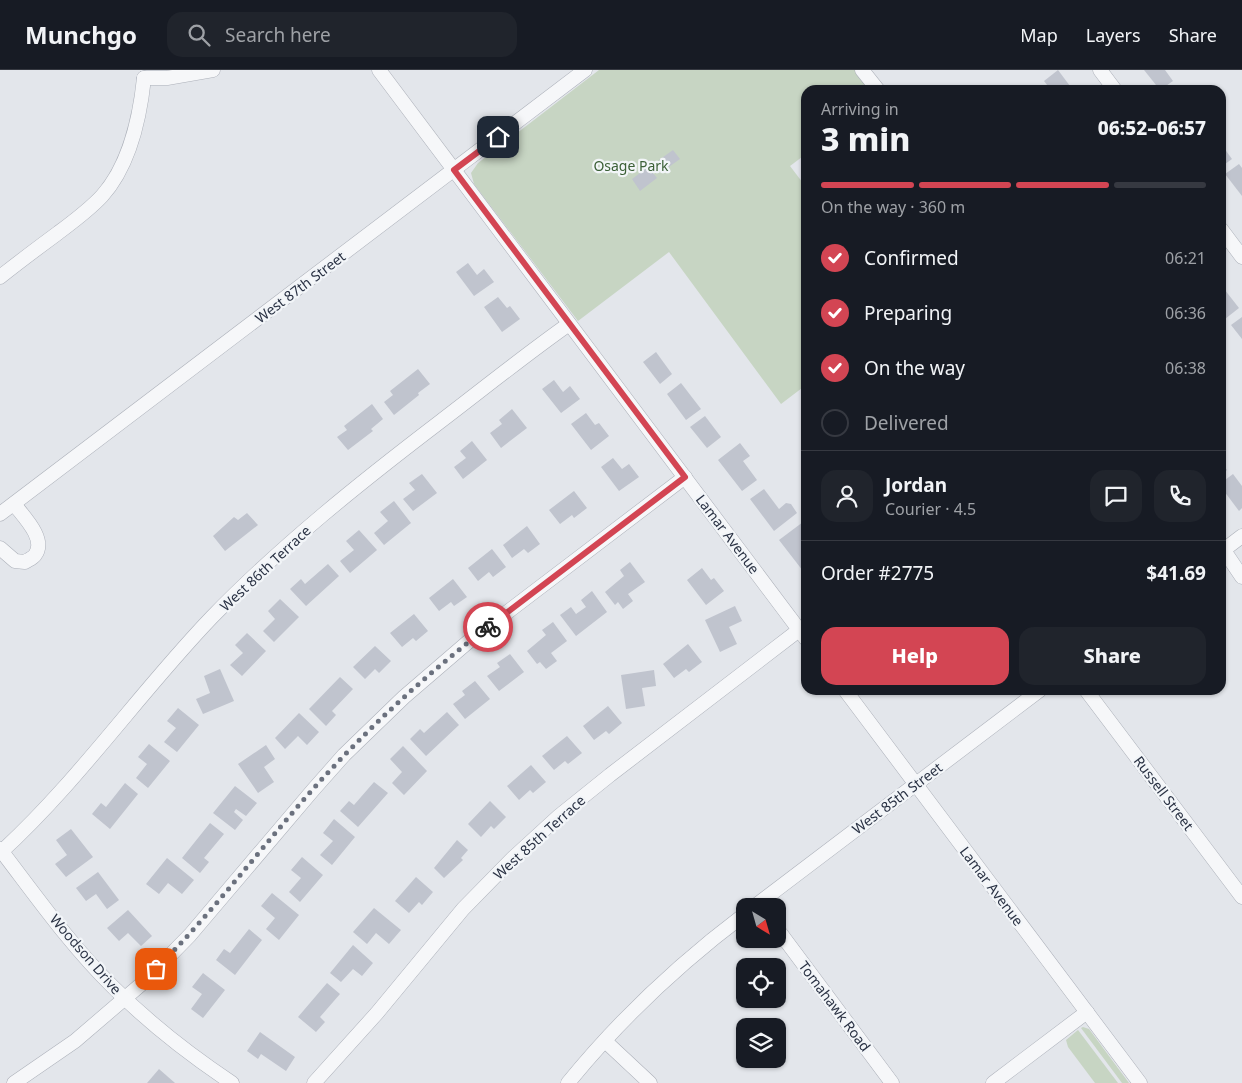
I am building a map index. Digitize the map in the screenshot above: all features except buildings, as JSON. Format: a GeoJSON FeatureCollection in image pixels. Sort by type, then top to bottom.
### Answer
{"type":"FeatureCollection","features":[{"type":"Feature","properties":{"kind":"street"},"geometry":{"type":"LineString","coordinates":[[0,277],[87,211],[104,195],[117,176],[128,152],[143,91],[141,74],[167,78],[213,70]]}},
{"type":"Feature","properties":{"kind":"street","name":"Lamar Avenue"},"geometry":{"type":"LineString","coordinates":[[378,70],[801,632]]}},
{"type":"Feature","properties":{"kind":"street","name":"West 87th Street"},"geometry":{"type":"LineString","coordinates":[[0,514],[585,70]]}},
{"type":"Feature","properties":{"kind":"street"},"geometry":{"type":"LineString","coordinates":[[862,70],[874,85]]}},
{"type":"Feature","properties":{"kind":"street"},"geometry":{"type":"LineString","coordinates":[[1100,70],[1111,85]]}},
{"type":"Feature","properties":{"kind":"street"},"geometry":{"type":"LineString","coordinates":[[1226,235],[1242,256]]}},
{"type":"Feature","properties":{"kind":"street","name":"West 86th Terrace"},"geometry":{"type":"LineString","coordinates":[[1,851],[47,808],[165,667],[213,616],[271,560],[339,501],[402,451],[569,324]]}},
{"type":"Feature","properties":{"kind":"street"},"geometry":{"type":"LineString","coordinates":[[14,1083],[75,1040],[125,998],[190,935],[313,790],[344,756],[404,697],[468,642],[685,477]]}},
{"type":"Feature","properties":{"kind":"street"},"geometry":{"type":"LineString","coordinates":[[0,548],[16,560],[25,562],[35,555],[39,544],[34,531],[14,504]]}},
{"type":"Feature","properties":{"kind":"street"},"geometry":{"type":"LineString","coordinates":[[1226,546],[1242,536]]}},
{"type":"Feature","properties":{"kind":"street"},"geometry":{"type":"LineString","coordinates":[[1226,555],[1242,577]]}},
{"type":"Feature","properties":{"kind":"street","name":"West 85th Terrace"},"geometry":{"type":"LineString","coordinates":[[314,1083],[377,1013],[463,909],[513,858],[559,816],[610,775],[801,636]]}},
{"type":"Feature","properties":{"kind":"street","name":"Lamar Avenue"},"geometry":{"type":"LineString","coordinates":[[849,695],[1140,1083]]}},
{"type":"Feature","properties":{"kind":"street","name":"West 85th Street"},"geometry":{"type":"LineString","coordinates":[[767,898],[1033,695]]}},
{"type":"Feature","properties":{"kind":"street","name":"Russell Street"},"geometry":{"type":"LineString","coordinates":[[1090,695],[1242,897]]}},
{"type":"Feature","properties":{"kind":"street","name":"Woodson Drive"},"geometry":{"type":"LineString","coordinates":[[1,851],[63,931],[112,987],[172,1040],[232,1083]]}},
{"type":"Feature","properties":{"kind":"street"},"geometry":{"type":"LineString","coordinates":[[568,1083],[638,1005],[685,962],[736,921]]}},
{"type":"Feature","properties":{"kind":"street","name":"Tomahawk Road"},"geometry":{"type":"LineString","coordinates":[[786,941],[892,1083]]}},
{"type":"Feature","properties":{"kind":"street"},"geometry":{"type":"LineString","coordinates":[[993,1083],[1087,1012]]}},
{"type":"Feature","properties":{"kind":"street"},"geometry":{"type":"LineString","coordinates":[[605,1041],[650,1083]]}},
{"type":"Feature","properties":{"kind":"green space","name":"Osage Park"},"geometry":{"type":"Polygon","coordinates":[[[599,70],[856,70],[868,85],[801,85],[801,158],[790,166],[801,180],[801,389],[781,404],[669,252],[578,321],[474,184],[471,173],[478,163],[599,70]]]}},
{"type":"Feature","properties":{"kind":"green space"},"geometry":{"type":"Polygon","coordinates":[[[1081,1028],[1089,1029],[1129,1083],[1122,1083],[1081,1028]]]}},
{"type":"Feature","properties":{"kind":"green space"},"geometry":{"type":"Polygon","coordinates":[[[1078,1030],[1118,1083],[1095,1083],[1068,1047],[1066,1040],[1078,1030]]]}},
{"type":"Feature","properties":{"kind":"way so far"},"geometry":{"type":"LineString","coordinates":[[156,969],[190,935],[344,756],[404,697],[488,627]]}},
{"type":"Feature","properties":{"kind":"route"},"geometry":{"type":"LineString","coordinates":[[488,627],[685,477],[454,170],[498,137]]}}]}
